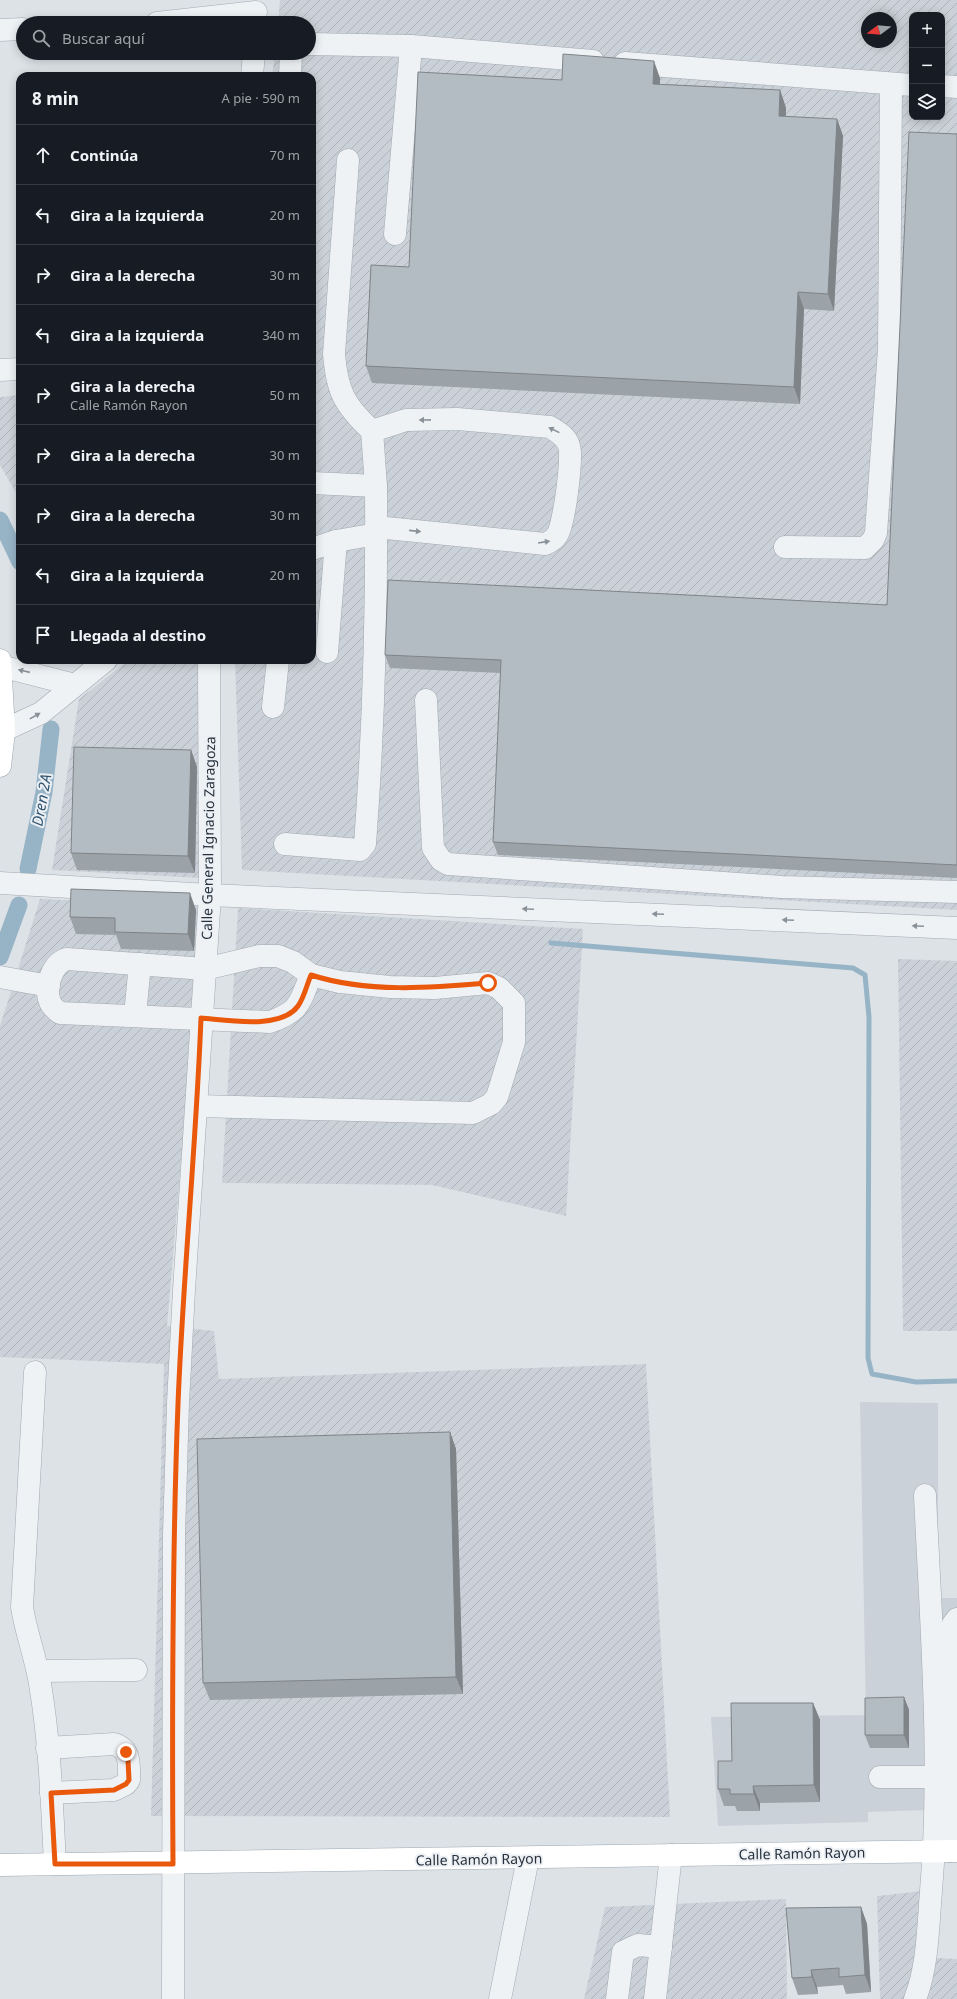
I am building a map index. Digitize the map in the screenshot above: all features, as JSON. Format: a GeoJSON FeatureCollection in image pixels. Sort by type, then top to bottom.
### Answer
{"type":"FeatureCollection","features":[{"type":"Feature","properties":{"kind":"main road"},"geometry":{"type":"LineString","coordinates":[[0,664],[2,732],[0,766]]}},
{"type":"Feature","properties":{"kind":"main road","name":"Calle Ramón Rayon"},"geometry":{"type":"LineString","coordinates":[[0,1865],[173,1864],[948,1851]]}},
{"type":"Feature","properties":{"kind":"street"},"geometry":{"type":"LineString","coordinates":[[220,16],[256,12]]}},
{"type":"Feature","properties":{"kind":"street"},"geometry":{"type":"LineString","coordinates":[[0,30],[16,29]]}},
{"type":"Feature","properties":{"kind":"street"},"geometry":{"type":"LineString","coordinates":[[316,44],[411,46],[909,85]]}},
{"type":"Feature","properties":{"kind":"street"},"geometry":{"type":"LineString","coordinates":[[395,234],[411,46]]}},
{"type":"Feature","properties":{"kind":"street"},"geometry":{"type":"LineString","coordinates":[[252,72],[253,60]]}},
{"type":"Feature","properties":{"kind":"street"},"geometry":{"type":"LineString","coordinates":[[290,72],[291,60]]}},
{"type":"Feature","properties":{"kind":"street"},"geometry":{"type":"LineString","coordinates":[[785,547],[865,548],[869,545],[876,533],[889,349],[890,84]]}},
{"type":"Feature","properties":{"kind":"street"},"geometry":{"type":"LineString","coordinates":[[945,86],[957,87]]}},
{"type":"Feature","properties":{"kind":"street"},"geometry":{"type":"LineString","coordinates":[[285,844],[360,850],[365,844],[372,743],[377,530],[376,486],[372,430],[356,416],[340,391],[336,377],[334,354],[348,160]]}},
{"type":"Feature","properties":{"kind":"street"},"geometry":{"type":"LineString","coordinates":[[0,370],[16,369]]}},
{"type":"Feature","properties":{"kind":"street"},"geometry":{"type":"LineString","coordinates":[[316,548],[377,530],[545,544],[552,541],[560,530],[567,493],[570,447],[560,433],[550,427],[473,420],[406,420],[372,430]]}},
{"type":"Feature","properties":{"kind":"street"},"geometry":{"type":"LineString","coordinates":[[316,482],[376,486]]}},
{"type":"Feature","properties":{"kind":"street"},"geometry":{"type":"LineString","coordinates":[[327,652],[336,542]]}},
{"type":"Feature","properties":{"kind":"street"},"geometry":{"type":"LineString","coordinates":[[0,664],[74,685]]}},
{"type":"Feature","properties":{"kind":"street"},"geometry":{"type":"LineString","coordinates":[[2,732],[42,713],[101,664]]}},
{"type":"Feature","properties":{"kind":"street","name":"Calle General Ignacio Zaragoza"},"geometry":{"type":"LineString","coordinates":[[173,1999],[172,1677],[178,1411],[201,1018],[210,894],[208,664]]}},
{"type":"Feature","properties":{"kind":"street"},"geometry":{"type":"LineString","coordinates":[[273,707],[278,664]]}},
{"type":"Feature","properties":{"kind":"street"},"geometry":{"type":"LineString","coordinates":[[426,700],[433,848],[441,860],[448,864],[782,887],[957,892]]}},
{"type":"Feature","properties":{"kind":"street"},"geometry":{"type":"LineString","coordinates":[[0,883],[957,928]]}},
{"type":"Feature","properties":{"kind":"street"},"geometry":{"type":"LineString","coordinates":[[197,1106],[473,1113],[491,1104],[497,1097],[514,1042],[514,1003],[499,988],[488,983],[435,988],[390,987],[340,982],[311,975],[294,962],[278,956],[259,956],[205,970],[140,964],[63,960],[54,967],[49,986],[50,1002],[60,1013],[135,1015],[270,1022],[290,1014],[298,1006],[311,975]]}},
{"type":"Feature","properties":{"kind":"street"},"geometry":{"type":"LineString","coordinates":[[135,1015],[140,964]]}},
{"type":"Feature","properties":{"kind":"street"},"geometry":{"type":"LineString","coordinates":[[0,977],[49,986]]}},
{"type":"Feature","properties":{"kind":"street"},"geometry":{"type":"LineString","coordinates":[[35,1372],[22,1607],[26,1630],[38,1672],[51,1793],[55,1864]]}},
{"type":"Feature","properties":{"kind":"street"},"geometry":{"type":"LineString","coordinates":[[925,1495],[948,1776]]}},
{"type":"Feature","properties":{"kind":"street"},"geometry":{"type":"LineString","coordinates":[[915,1999],[948,1851],[948,1776],[954,1665],[951,1633],[953,1624],[957,1619]]}},
{"type":"Feature","properties":{"kind":"street"},"geometry":{"type":"LineString","coordinates":[[38,1672],[136,1670]]}},
{"type":"Feature","properties":{"kind":"street"},"geometry":{"type":"LineString","coordinates":[[47,1748],[114,1744],[121,1746],[126,1752],[128,1760],[129,1780],[114,1790],[51,1793]]}},
{"type":"Feature","properties":{"kind":"street"},"geometry":{"type":"LineString","coordinates":[[880,1777],[948,1776]]}},
{"type":"Feature","properties":{"kind":"street"},"geometry":{"type":"LineString","coordinates":[[655,1999],[671,1855]]}},
{"type":"Feature","properties":{"kind":"street"},"geometry":{"type":"LineString","coordinates":[[500,1999],[528,1858]]}},
{"type":"Feature","properties":{"kind":"street"},"geometry":{"type":"LineString","coordinates":[[617,1999],[623,1952],[638,1945],[661,1947]]}},
{"type":"Feature","properties":{"kind":"shaded area"},"geometry":{"type":"Polygon","coordinates":[[[280,0],[957,0],[957,910],[242,870],[235,664],[316,664],[316,72],[273,72],[274,60],[316,60],[316,16],[279,16],[280,0]]]}},
{"type":"Feature","properties":{"kind":"shaded area"},"geometry":{"type":"Polygon","coordinates":[[[16,395],[16,493],[0,465],[0,397],[16,395]]]}},
{"type":"Feature","properties":{"kind":"shaded area"},"geometry":{"type":"Polygon","coordinates":[[[124,664],[199,664],[201,878],[52,870],[79,699],[124,664]]]}},
{"type":"Feature","properties":{"kind":"shaded area"},"geometry":{"type":"Polygon","coordinates":[[[40,899],[203,906],[167,1326],[214,1331],[219,1379],[646,1364],[670,1817],[151,1816],[164,1364],[0,1357],[0,1026],[40,899]]]}},
{"type":"Feature","properties":{"kind":"shaded area"},"geometry":{"type":"Polygon","coordinates":[[[238,908],[583,929],[566,1216],[432,1185],[222,1183],[238,908]]]}},
{"type":"Feature","properties":{"kind":"shaded area"},"geometry":{"type":"Polygon","coordinates":[[[898,959],[957,961],[957,1331],[903,1331],[898,959]]]}},
{"type":"Feature","properties":{"kind":"shaded area"},"geometry":{"type":"Polygon","coordinates":[[[860,1402],[938,1403],[938,1598],[957,1598],[957,1809],[868,1812],[868,1822],[718,1826],[711,1717],[866,1715],[860,1402]]]}},
{"type":"Feature","properties":{"kind":"shaded area"},"geometry":{"type":"Polygon","coordinates":[[[941,1889],[936,1958],[957,1959],[957,1999],[880,1999],[877,1896],[941,1889]]]}},
{"type":"Feature","properties":{"kind":"shaded area"},"geometry":{"type":"Polygon","coordinates":[[[786,1899],[787,1999],[584,1999],[605,1907],[786,1899]]]}},
{"type":"Feature","properties":{"kind":"building"},"geometry":{"type":"Polygon","coordinates":[[[563,54],[654,61],[653,84],[780,90],[779,116],[837,119],[828,294],[798,292],[794,387],[366,366],[371,265],[409,267],[418,72],[562,80],[563,54]]]}},
{"type":"Feature","properties":{"kind":"building"},"geometry":{"type":"Polygon","coordinates":[[[909,132],[957,134],[957,865],[493,842],[501,660],[385,655],[388,580],[887,605],[909,132]]]}},
{"type":"Feature","properties":{"kind":"building"},"geometry":{"type":"Polygon","coordinates":[[[74,747],[191,750],[188,856],[71,853],[74,747]]]}},
{"type":"Feature","properties":{"kind":"building"},"geometry":{"type":"Polygon","coordinates":[[[71,889],[190,893],[188,934],[115,932],[115,918],[70,917],[71,889]]]}},
{"type":"Feature","properties":{"kind":"building"},"geometry":{"type":"Polygon","coordinates":[[[450,1432],[456,1677],[203,1683],[197,1439],[450,1432]]]}},
{"type":"Feature","properties":{"kind":"building"},"geometry":{"type":"Polygon","coordinates":[[[904,1697],[904,1735],[865,1735],[865,1698],[904,1697]]]}},
{"type":"Feature","properties":{"kind":"building"},"geometry":{"type":"Polygon","coordinates":[[[731,1703],[813,1703],[814,1785],[753,1786],[754,1794],[730,1794],[730,1789],[718,1789],[718,1761],[732,1761],[731,1703]]]}},
{"type":"Feature","properties":{"kind":"building"},"geometry":{"type":"Polygon","coordinates":[[[861,1907],[865,1975],[839,1977],[839,1968],[811,1970],[812,1977],[792,1978],[786,1908],[861,1907]]]}},
{"type":"Feature","properties":{"kind":"waterway","name":"Dren 2A"},"geometry":{"type":"LineString","coordinates":[[0,520],[16,554]]}},
{"type":"Feature","properties":{"kind":"waterway","name":"Dren 2A"},"geometry":{"type":"LineString","coordinates":[[28,869],[44,792],[51,729]]}},
{"type":"Feature","properties":{"kind":"waterway","name":"Dren 2A"},"geometry":{"type":"LineString","coordinates":[[0,957],[19,905]]}},
{"type":"Feature","properties":{"kind":"waterway"},"geometry":{"type":"LineString","coordinates":[[551,943],[853,968],[865,975],[869,1017],[868,1358],[872,1374],[916,1382],[957,1381]]}},
{"type":"Feature","properties":{"kind":"route"},"geometry":{"type":"LineString","coordinates":[[126,1752],[129,1780],[126,1784],[114,1790],[51,1793],[55,1864],[173,1864],[172,1677],[178,1404],[184,1290],[197,1106],[201,1018],[270,1022],[281,1018],[290,1014],[298,1006],[311,975],[340,982],[390,987],[435,988],[488,983]]}}]}
